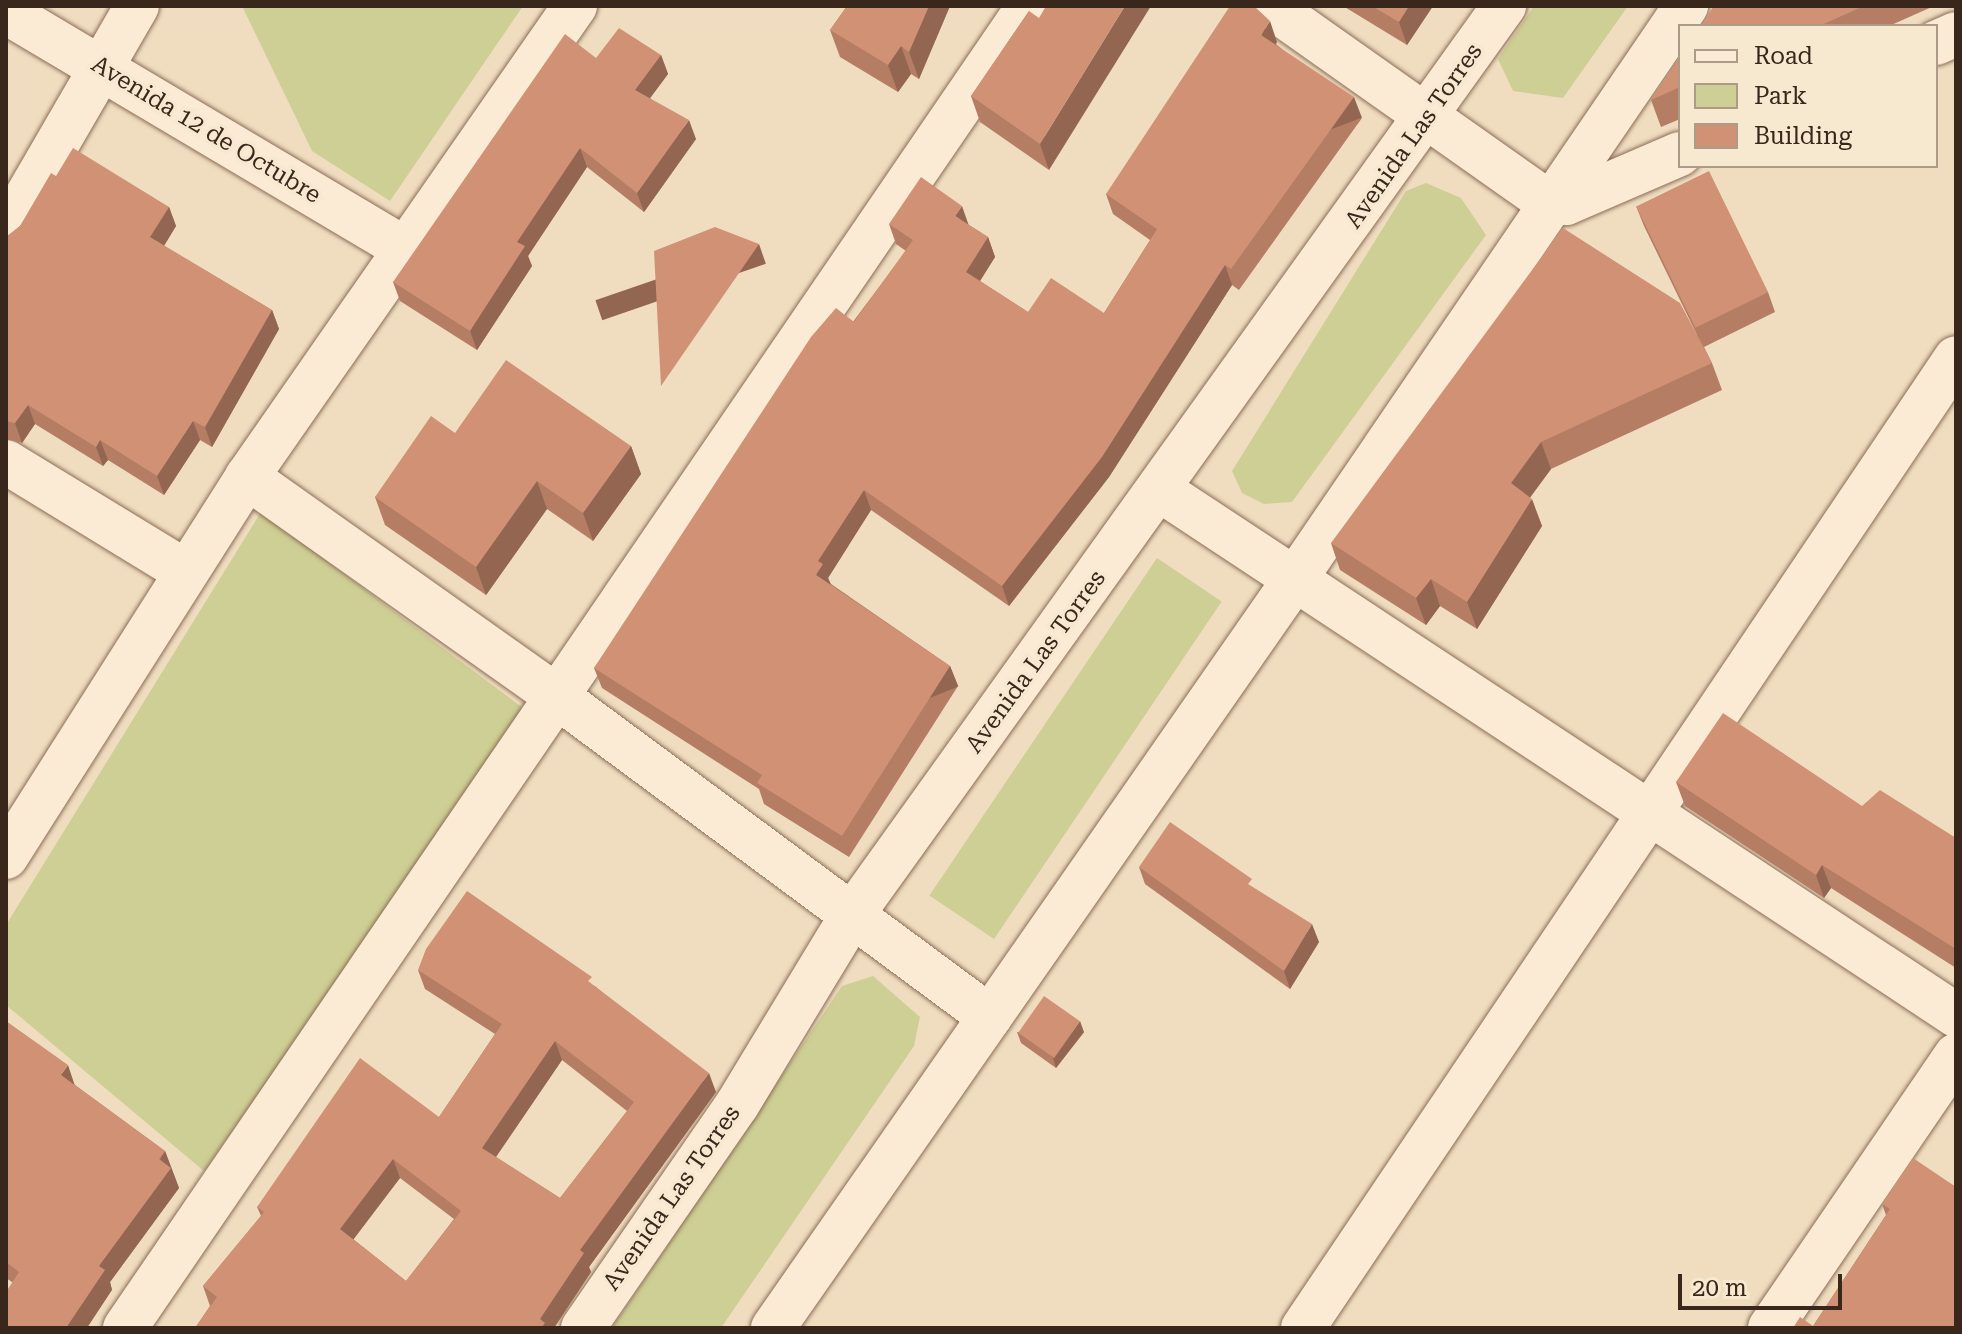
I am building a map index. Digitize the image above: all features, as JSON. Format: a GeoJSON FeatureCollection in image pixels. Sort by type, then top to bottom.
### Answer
{"type":"FeatureCollection","features":[{"type":"Feature","properties":{"kind":"street"},"geometry":{"type":"LineString","coordinates":[[6,232],[137,6]]}},
{"type":"Feature","properties":{"kind":"street"},"geometry":{"type":"LineString","coordinates":[[6,857],[247,477],[575,6]]}},
{"type":"Feature","properties":{"kind":"street"},"geometry":{"type":"LineString","coordinates":[[125,1328],[559,698],[1029,6]]}},
{"type":"Feature","properties":{"kind":"street"},"geometry":{"type":"LineString","coordinates":[[1270,6],[1427,121],[1548,202],[1566,203],[1678,155]]}},
{"type":"Feature","properties":{"kind":"street","name":"Avenida Las Torres"},"geometry":{"type":"LineString","coordinates":[[583,1328],[737,1105],[852,915],[1427,121],[1504,6]]}},
{"type":"Feature","properties":{"kind":"street"},"geometry":{"type":"LineString","coordinates":[[773,1328],[1295,579],[1548,202],[1686,6]]}},
{"type":"Feature","properties":{"kind":"street","name":"Avenida 12 de Octubre"},"geometry":{"type":"LineString","coordinates":[[6,12],[405,249]]}},
{"type":"Feature","properties":{"kind":"street"},"geometry":{"type":"LineString","coordinates":[[1303,1328],[1956,358]]}},
{"type":"Feature","properties":{"kind":"street"},"geometry":{"type":"LineString","coordinates":[[6,462],[186,572]]}},
{"type":"Feature","properties":{"kind":"street"},"geometry":{"type":"LineString","coordinates":[[247,477],[559,698],[990,1017]]}},
{"type":"Feature","properties":{"kind":"street"},"geometry":{"type":"LineString","coordinates":[[1160,490],[1648,816],[1956,1015]]}},
{"type":"Feature","properties":{"kind":"street"},"geometry":{"type":"LineString","coordinates":[[1770,1328],[1956,1055]]}},
{"type":"Feature","properties":{"kind":"green space"},"geometry":{"type":"Polygon","coordinates":[[[242,6],[523,6],[390,201],[312,151],[242,6]]]}},
{"type":"Feature","properties":{"kind":"green space"},"geometry":{"type":"Polygon","coordinates":[[[1534,6],[1628,6],[1563,98],[1513,91],[1498,59],[1534,6]]]}},
{"type":"Feature","properties":{"kind":"green space"},"geometry":{"type":"Polygon","coordinates":[[[1426,183],[1461,198],[1486,235],[1292,502],[1264,504],[1242,493],[1232,471],[1406,191],[1426,183]]]}},
{"type":"Feature","properties":{"kind":"green space"},"geometry":{"type":"Polygon","coordinates":[[[261,512],[527,711],[204,1171],[6,1005],[6,925],[261,512]]]}},
{"type":"Feature","properties":{"kind":"green space"},"geometry":{"type":"Polygon","coordinates":[[[1157,558],[1222,602],[994,939],[929,895],[1157,558]]]}},
{"type":"Feature","properties":{"kind":"green space"},"geometry":{"type":"Polygon","coordinates":[[[873,976],[920,1017],[914,1046],[721,1328],[612,1328],[842,986],[873,976]]]}},
{"type":"Feature","properties":{"kind":"building"},"geometry":{"type":"Polygon","coordinates":[[[847,6],[929,6],[909,52],[901,46],[888,65],[830,30],[847,6]]]}},
{"type":"Feature","properties":{"kind":"building"},"geometry":{"type":"Polygon","coordinates":[[[1046,6],[1125,6],[1040,144],[971,96],[1029,11],[1039,18],[1046,6]]]}},
{"type":"Feature","properties":{"kind":"building"},"geometry":{"type":"Polygon","coordinates":[[[1230,6],[1254,6],[1270,21],[1261,35],[1354,97],[1231,269],[1225,265],[1102,457],[1002,586],[864,490],[818,561],[823,564],[816,575],[950,666],[842,836],[757,783],[762,775],[594,668],[811,337],[836,308],[854,322],[913,240],[889,224],[921,177],[962,206],[955,216],[988,237],[966,272],[1028,312],[1051,278],[1104,313],[1157,229],[1106,194],[1230,6]]]}},
{"type":"Feature","properties":{"kind":"building"},"geometry":{"type":"Polygon","coordinates":[[[1372,6],[1409,6],[1399,22],[1372,6]]]}},
{"type":"Feature","properties":{"kind":"building"},"geometry":{"type":"Polygon","coordinates":[[[1714,6],[1864,6],[1824,24],[1702,24],[1714,6]]]}},
{"type":"Feature","properties":{"kind":"building"},"geometry":{"type":"Polygon","coordinates":[[[619,28],[661,55],[635,90],[689,120],[637,193],[580,148],[517,242],[525,246],[470,331],[393,282],[565,34],[596,58],[619,28]]]}},
{"type":"Feature","properties":{"kind":"building"},"geometry":{"type":"Polygon","coordinates":[[[1678,60],[1678,88],[1651,100],[1678,60]]]}},
{"type":"Feature","properties":{"kind":"building"},"geometry":{"type":"Polygon","coordinates":[[[73,148],[169,207],[150,237],[272,310],[205,427],[193,421],[157,476],[100,440],[96,447],[28,405],[15,423],[6,421],[6,238],[20,226],[51,173],[56,176],[73,148]]]}},
{"type":"Feature","properties":{"kind":"building"},"geometry":{"type":"Polygon","coordinates":[[[1709,171],[1768,292],[1695,328],[1636,207],[1709,171]]]}},
{"type":"Feature","properties":{"kind":"building"},"geometry":{"type":"Polygon","coordinates":[[[715,227],[759,244],[661,386],[654,251],[715,227]]]}},
{"type":"Feature","properties":{"kind":"building"},"geometry":{"type":"Polygon","coordinates":[[[1563,228],[1680,303],[1712,363],[1541,442],[1511,483],[1532,499],[1467,602],[1431,579],[1416,598],[1331,543],[1563,228]]]}},
{"type":"Feature","properties":{"kind":"building"},"geometry":{"type":"Polygon","coordinates":[[[506,360],[631,446],[583,513],[537,481],[476,567],[375,497],[431,416],[455,433],[506,360]]]}},
{"type":"Feature","properties":{"kind":"building"},"geometry":{"type":"Polygon","coordinates":[[[1723,713],[1862,806],[1880,790],[1956,838],[1956,949],[1822,865],[1816,875],[1676,782],[1723,713]]]}},
{"type":"Feature","properties":{"kind":"building"},"geometry":{"type":"Polygon","coordinates":[[[1170,822],[1252,879],[1248,884],[1312,924],[1284,971],[1139,867],[1170,822]]]}},
{"type":"Feature","properties":{"kind":"building"},"geometry":{"type":"Polygon","coordinates":[[[467,891],[592,977],[588,981],[709,1073],[580,1250],[584,1253],[540,1319],[545,1323],[541,1328],[195,1328],[217,1297],[203,1286],[264,1212],[257,1207],[360,1058],[439,1117],[502,1024],[418,970],[426,949],[467,891]],[[555,1041],[482,1148],[560,1198],[634,1102],[555,1041]],[[393,1159],[340,1229],[406,1281],[461,1211],[393,1159]]]}},
{"type":"Feature","properties":{"kind":"building"},"geometry":{"type":"Polygon","coordinates":[[[1044,996],[1080,1021],[1054,1058],[1018,1033],[1044,996]]]}},
{"type":"Feature","properties":{"kind":"building"},"geometry":{"type":"Polygon","coordinates":[[[6,1021],[68,1065],[61,1075],[165,1151],[159,1159],[171,1168],[99,1266],[105,1270],[66,1328],[6,1328],[6,1292],[19,1272],[6,1262],[6,1021]]]}},
{"type":"Feature","properties":{"kind":"building"},"geometry":{"type":"Polygon","coordinates":[[[1913,1158],[1956,1187],[1956,1328],[1793,1328],[1800,1317],[1813,1326],[1890,1209],[1882,1204],[1913,1158]]]}}]}
